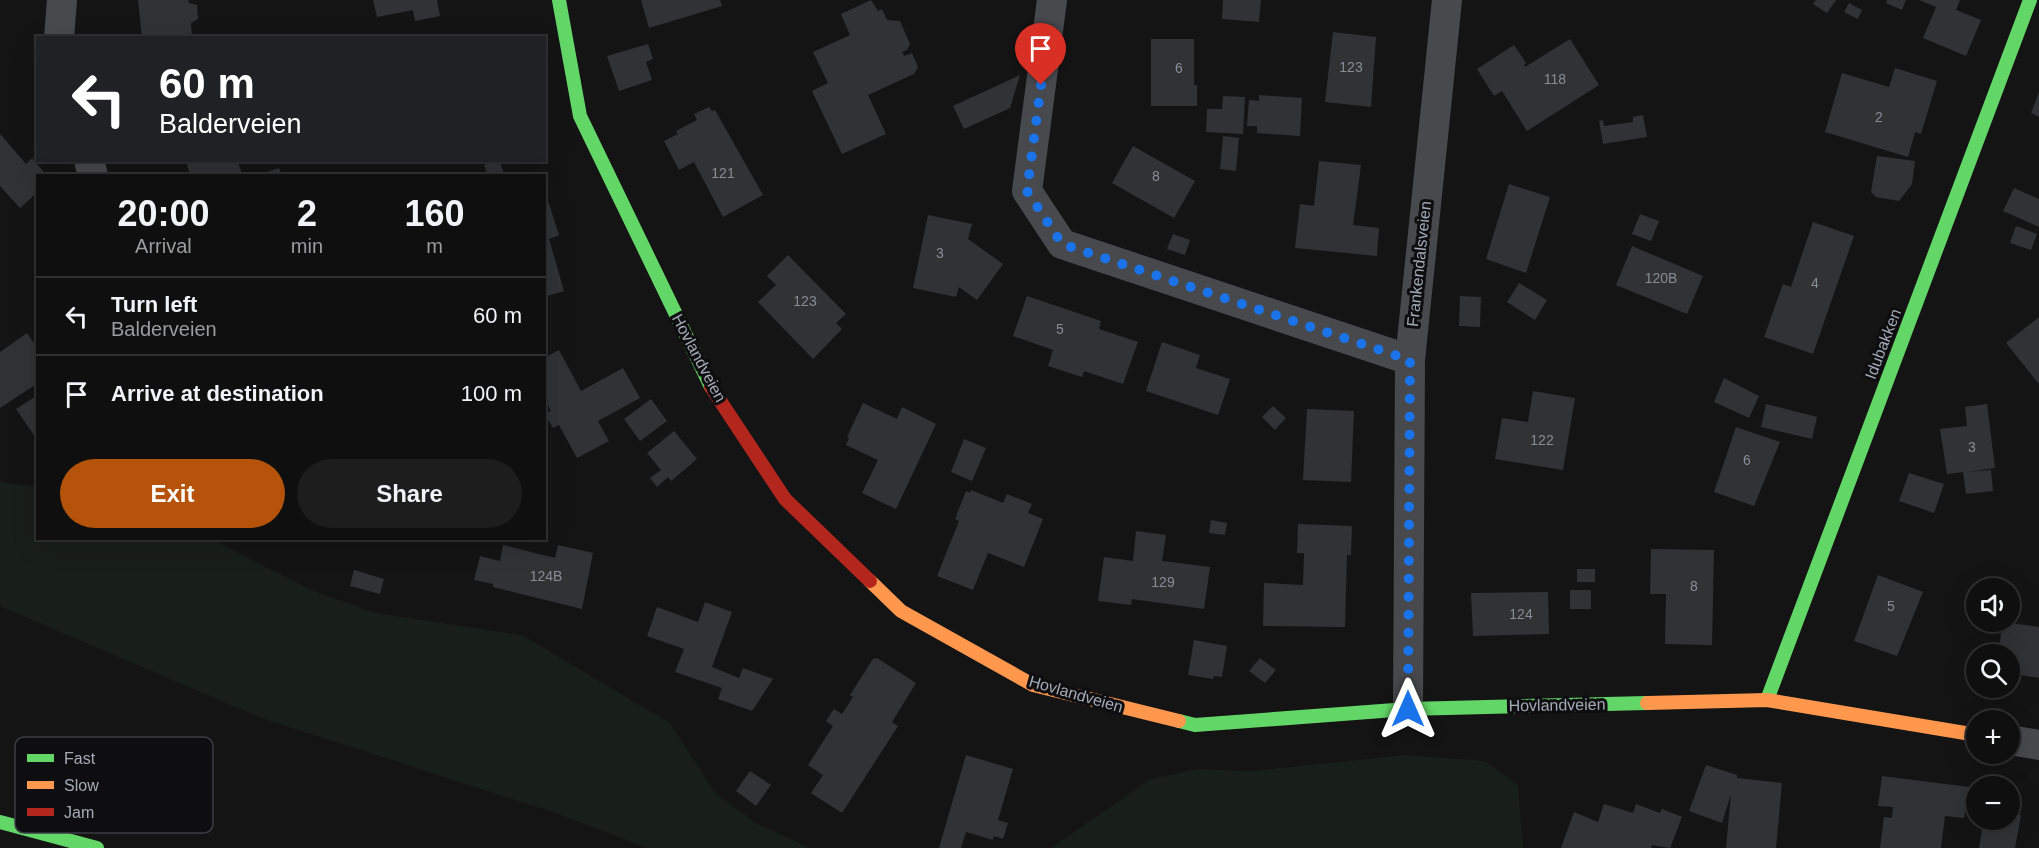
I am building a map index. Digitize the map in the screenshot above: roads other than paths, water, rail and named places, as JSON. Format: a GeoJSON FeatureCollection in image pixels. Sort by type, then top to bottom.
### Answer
{"type":"FeatureCollection","features":[{"type":"Feature","properties":{"kind":"main road","name":"Hovlandveien"},"geometry":{"type":"LineString","coordinates":[[559,0],[580,116],[708,382],[785,499],[901,611],[1033,685],[1195,725],[1408,709],[1767,700],[1966,733]]}},
{"type":"Feature","properties":{"kind":"main road","name":"Idubakken"},"geometry":{"type":"LineString","coordinates":[[1767,700],[2030,0]]}},
{"type":"Feature","properties":{"kind":"main road"},"geometry":{"type":"LineString","coordinates":[[0,822],[15,826]]}},
{"type":"Feature","properties":{"kind":"main road"},"geometry":{"type":"LineString","coordinates":[[41,833],[97,848]]}},
{"type":"Feature","properties":{"kind":"street"},"geometry":{"type":"LineString","coordinates":[[59,36],[62,0]]}},
{"type":"Feature","properties":{"kind":"street"},"geometry":{"type":"LineString","coordinates":[[1052,0],[1027,191],[1062,244],[1410,360]]}},
{"type":"Feature","properties":{"kind":"street","name":"Frankendalsveien"},"geometry":{"type":"LineString","coordinates":[[1408,709],[1410,360],[1447,0]]}},
{"type":"Feature","properties":{"kind":"street"},"geometry":{"type":"LineString","coordinates":[[2020,742],[2039,745]]}}]}
